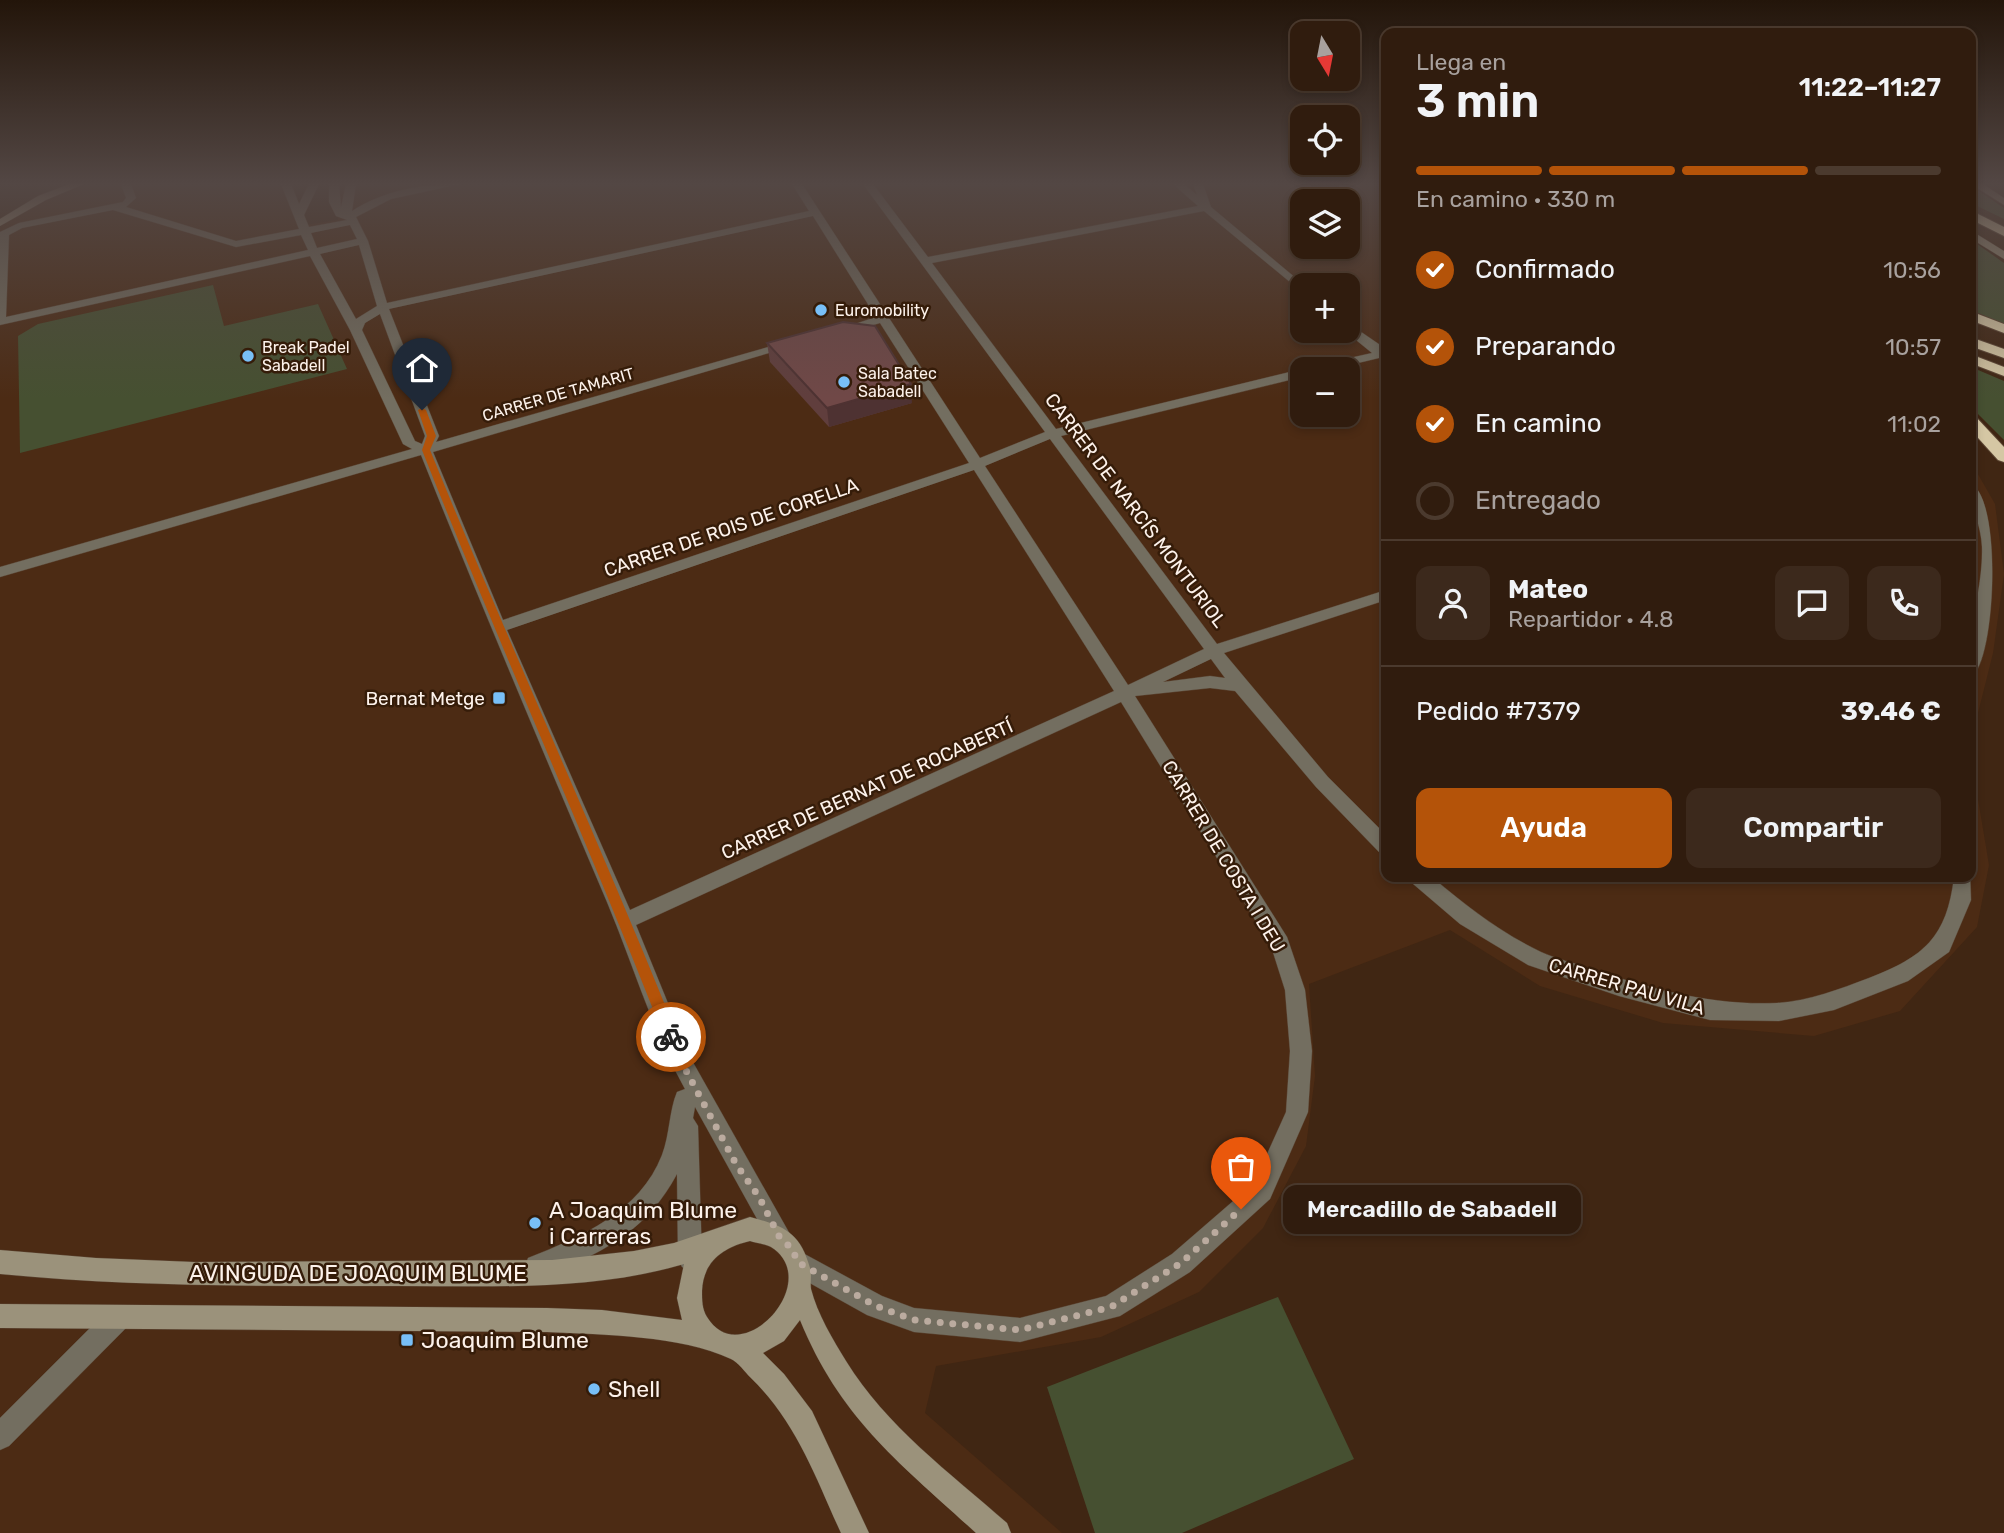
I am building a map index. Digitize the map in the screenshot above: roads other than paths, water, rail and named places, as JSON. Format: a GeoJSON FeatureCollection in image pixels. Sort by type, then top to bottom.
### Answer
{"type":"FeatureCollection","features":[{"type":"Feature","properties":{"kind":"highway"},"geometry":{"type":"LineString","coordinates":[[1976,317],[2004,329]]}},
{"type":"Feature","properties":{"kind":"highway"},"geometry":{"type":"LineString","coordinates":[[1976,325],[2004,335]]}},
{"type":"Feature","properties":{"kind":"highway"},"geometry":{"type":"LineString","coordinates":[[1976,343],[2004,354]]}},
{"type":"Feature","properties":{"kind":"highway"},"geometry":{"type":"LineString","coordinates":[[1976,360],[2004,372]]}},
{"type":"Feature","properties":{"kind":"highway"},"geometry":{"type":"LineString","coordinates":[[1976,426],[2004,457]]}},
{"type":"Feature","properties":{"kind":"main road"},"geometry":{"type":"LineString","coordinates":[[0,1316],[602,1322],[704,1335],[721,1345],[738,1347],[759,1342],[778,1330],[792,1313],[800,1291],[799,1263],[791,1248],[779,1236],[766,1230],[750,1229],[732,1233],[714,1243],[697,1264],[691,1278],[690,1310],[693,1320],[704,1335]]}},
{"type":"Feature","properties":{"kind":"main road","name":"AVINGUDA DE JOAQUIM BLUME"},"geometry":{"type":"LineString","coordinates":[[0,1262],[49,1268],[185,1273],[518,1273],[592,1270],[690,1251],[714,1243]]}},
{"type":"Feature","properties":{"kind":"main road"},"geometry":{"type":"LineString","coordinates":[[800,1291],[831,1358],[868,1414],[997,1533]]}},
{"type":"Feature","properties":{"kind":"main road"},"geometry":{"type":"LineString","coordinates":[[738,1347],[775,1383],[803,1420],[855,1533]]}},
{"type":"Feature","properties":{"kind":"street"},"geometry":{"type":"LineString","coordinates":[[3,256],[0,321],[302,256]]}},
{"type":"Feature","properties":{"kind":"street"},"geometry":{"type":"LineString","coordinates":[[248,256],[251,266]]}},
{"type":"Feature","properties":{"kind":"street"},"geometry":{"type":"LineString","coordinates":[[315,256],[356,330],[410,444],[426,450]]}},
{"type":"Feature","properties":{"kind":"street"},"geometry":{"type":"LineString","coordinates":[[367,256],[383,307],[432,436],[426,450],[498,628],[625,921],[682,1063],[779,1236]]}},
{"type":"Feature","properties":{"kind":"street"},"geometry":{"type":"LineString","coordinates":[[356,330],[360,321],[383,307],[619,256]]}},
{"type":"Feature","properties":{"kind":"street","name":"CARRER DE COSTA I DEU"},"geometry":{"type":"LineString","coordinates":[[799,1263],[876,1306],[914,1320],[1020,1330],[1111,1307],[1181,1263],[1262,1191],[1297,1112],[1301,1051],[1295,990],[1280,943],[1124,692],[842,256]]}},
{"type":"Feature","properties":{"kind":"street","name":"CARRER DE NARCÍS MONTURIOL"},"geometry":{"type":"LineString","coordinates":[[920,256],[1240,687],[1322,782],[1381,842]]}},
{"type":"Feature","properties":{"kind":"street"},"geometry":{"type":"LineString","coordinates":[[924,261],[953,256]]}},
{"type":"Feature","properties":{"kind":"street"},"geometry":{"type":"LineString","coordinates":[[1262,256],[1290,279]]}},
{"type":"Feature","properties":{"kind":"street"},"geometry":{"type":"LineString","coordinates":[[831,333],[884,318]]}},
{"type":"Feature","properties":{"kind":"street"},"geometry":{"type":"LineString","coordinates":[[1360,336],[1381,353]]}},
{"type":"Feature","properties":{"kind":"street","name":"CARRER DE TAMARIT"},"geometry":{"type":"LineString","coordinates":[[0,572],[805,341]]}},
{"type":"Feature","properties":{"kind":"street"},"geometry":{"type":"LineString","coordinates":[[1360,360],[1381,356]]}},
{"type":"Feature","properties":{"kind":"street","name":"CARRER DE ROIS DE CORELLA"},"geometry":{"type":"LineString","coordinates":[[498,628],[978,464],[1052,434],[1290,376]]}},
{"type":"Feature","properties":{"kind":"street"},"geometry":{"type":"LineString","coordinates":[[1976,499],[1985,519],[1989,549],[1980,639],[1976,652]]}},
{"type":"Feature","properties":{"kind":"street","name":"CARRER DE BERNAT DE ROCABERTÍ"},"geometry":{"type":"LineString","coordinates":[[625,921],[1048,730],[1215,650],[1381,597]]}},
{"type":"Feature","properties":{"kind":"street"},"geometry":{"type":"LineString","coordinates":[[1124,692],[1210,682],[1240,687]]}},
{"type":"Feature","properties":{"kind":"street","name":"CARRER PAU VILA"},"geometry":{"type":"LineString","coordinates":[[1425,882],[1467,918],[1535,959],[1619,987],[1710,1011],[1779,1012],[1834,1001],[1901,975],[1942,946],[1961,901],[1963,882]]}},
{"type":"Feature","properties":{"kind":"street"},"geometry":{"type":"LineString","coordinates":[[682,1063],[691,1278]]}},
{"type":"Feature","properties":{"kind":"street"},"geometry":{"type":"LineString","coordinates":[[518,1273],[589,1247],[630,1220],[654,1193],[668,1169],[683,1124],[685,1099]]}},
{"type":"Feature","properties":{"kind":"street"},"geometry":{"type":"LineString","coordinates":[[0,1437],[118,1318]]}},
{"type":"Feature","properties":{"kind":"place","name":"Euromobility"},"geometry":{"type":"Point","coordinates":[821,310]}},
{"type":"Feature","properties":{"kind":"place","name":"Break Padel Sabadell"},"geometry":{"type":"Point","coordinates":[248,356]}},
{"type":"Feature","properties":{"kind":"place","name":"Sala Batec Sabadell"},"geometry":{"type":"Point","coordinates":[844,382]}},
{"type":"Feature","properties":{"kind":"place","name":"Bernat Metge"},"geometry":{"type":"Point","coordinates":[499,698]}},
{"type":"Feature","properties":{"kind":"place","name":"Mercadillo de Sabadell"},"geometry":{"type":"Point","coordinates":[1241,1209]}},
{"type":"Feature","properties":{"kind":"place","name":"A Joaquim Blume i Carreras"},"geometry":{"type":"Point","coordinates":[535,1223]}},
{"type":"Feature","properties":{"kind":"place","name":"Joaquim Blume"},"geometry":{"type":"Point","coordinates":[407,1340]}},
{"type":"Feature","properties":{"kind":"place","name":"Shell"},"geometry":{"type":"Point","coordinates":[594,1389]}}]}
